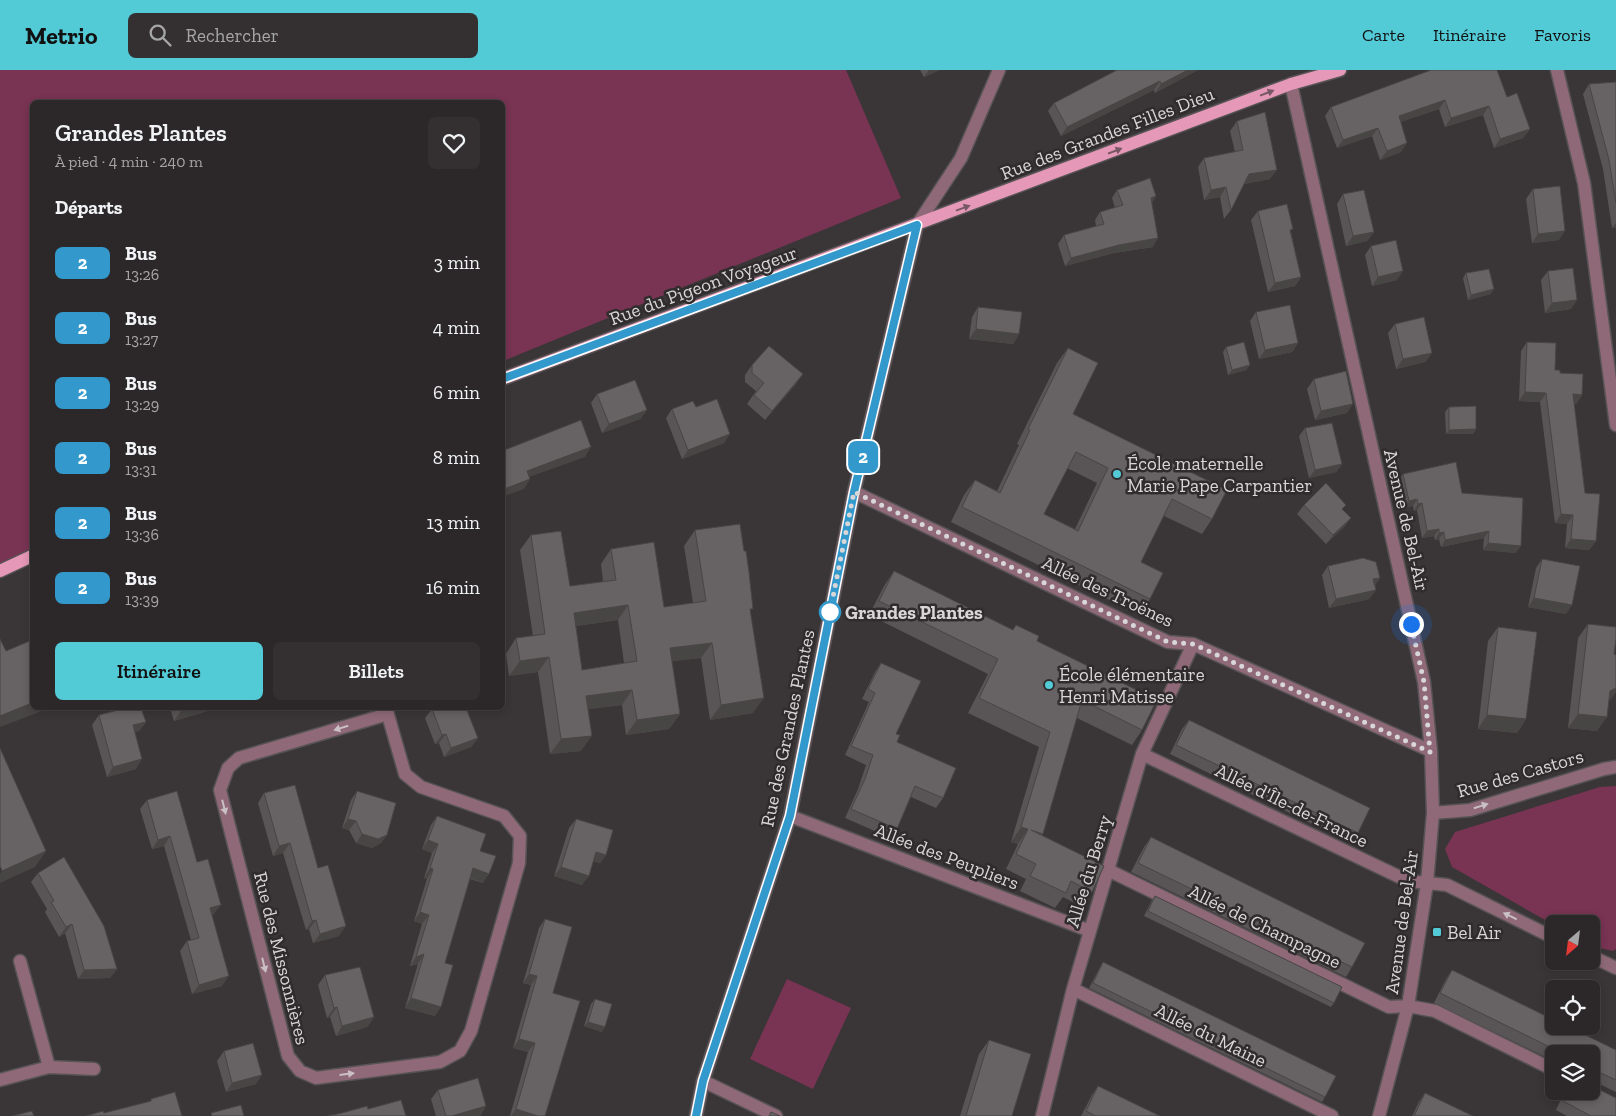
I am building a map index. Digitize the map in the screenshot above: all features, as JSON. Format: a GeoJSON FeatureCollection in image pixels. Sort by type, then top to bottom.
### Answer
{"type":"FeatureCollection","features":[{"type":"Feature","properties":{"kind":"main road","name":"Rue des Grandes Filles Dieu"},"geometry":{"type":"LineString","coordinates":[[917,225],[1291,84],[1340,70]]}},
{"type":"Feature","properties":{"kind":"main road","name":"Rue du Pigeon Voyageur"},"geometry":{"type":"LineString","coordinates":[[505,379],[917,225]]}},
{"type":"Feature","properties":{"kind":"main road"},"geometry":{"type":"LineString","coordinates":[[0,571],[30,557]]}},
{"type":"Feature","properties":{"kind":"street"},"geometry":{"type":"LineString","coordinates":[[917,225],[961,158],[999,70]]}},
{"type":"Feature","properties":{"kind":"street"},"geometry":{"type":"LineString","coordinates":[[1557,70],[1584,183],[1616,418]]}},
{"type":"Feature","properties":{"kind":"street","name":"Avenue de Bel-Air"},"geometry":{"type":"LineString","coordinates":[[1291,84],[1424,682],[1430,752],[1433,813],[1427,884],[1408,1006],[1379,1116]]}},
{"type":"Feature","properties":{"kind":"street","name":"Rue des Grandes Plantes"},"geometry":{"type":"LineString","coordinates":[[696,1116],[703,1081],[790,816],[854,492],[917,225]]}},
{"type":"Feature","properties":{"kind":"street","name":"Allée des Troënes"},"geometry":{"type":"LineString","coordinates":[[854,492],[1168,642],[1193,644],[1430,752]]}},
{"type":"Feature","properties":{"kind":"street","name":"Allée du Berry"},"geometry":{"type":"LineString","coordinates":[[1044,1115],[1073,988],[1142,754],[1193,644]]}},
{"type":"Feature","properties":{"kind":"street","name":"Rue des Missonnières"},"geometry":{"type":"LineString","coordinates":[[387,711],[405,774],[422,787],[504,816],[520,836],[519,863],[471,1031],[460,1051],[440,1062],[316,1078],[300,1070],[288,1056],[220,790],[228,768],[239,758],[387,711]]}},
{"type":"Feature","properties":{"kind":"street","name":"Allée d'Île-de-France"},"geometry":{"type":"LineString","coordinates":[[1142,754],[1408,882],[1427,884]]}},
{"type":"Feature","properties":{"kind":"street","name":"Rue des Castors"},"geometry":{"type":"LineString","coordinates":[[1433,813],[1470,810],[1616,767]]}},
{"type":"Feature","properties":{"kind":"street","name":"Allée des Peupliers"},"geometry":{"type":"LineString","coordinates":[[790,816],[1090,931]]}},
{"type":"Feature","properties":{"kind":"street","name":"Allée de Champagne"},"geometry":{"type":"LineString","coordinates":[[1108,870],[1389,1007],[1408,1006],[1435,1011],[1545,1066]]}},
{"type":"Feature","properties":{"kind":"street"},"geometry":{"type":"LineString","coordinates":[[1427,884],[1447,885],[1545,934]]}},
{"type":"Feature","properties":{"kind":"street"},"geometry":{"type":"LineString","coordinates":[[1600,960],[1616,968]]}},
{"type":"Feature","properties":{"kind":"street"},"geometry":{"type":"LineString","coordinates":[[20,961],[49,1067]]}},
{"type":"Feature","properties":{"kind":"street","name":"Allée du Maine"},"geometry":{"type":"LineString","coordinates":[[1073,988],[1332,1116]]}},
{"type":"Feature","properties":{"kind":"street"},"geometry":{"type":"LineString","coordinates":[[0,1080],[49,1067],[94,1069]]}},
{"type":"Feature","properties":{"kind":"street"},"geometry":{"type":"LineString","coordinates":[[703,1081],[776,1116]]}},
{"type":"Feature","properties":{"kind":"shaded area"},"geometry":{"type":"Polygon","coordinates":[[[0,70],[846,70],[901,198],[505,360],[505,100],[30,100],[30,554],[0,567],[0,70]]]}},
{"type":"Feature","properties":{"kind":"shaded area"},"geometry":{"type":"Polygon","coordinates":[[[1616,786],[1616,949],[1613,951],[1600,948],[1600,915],[1545,915],[1545,920],[1452,867],[1445,849],[1455,832],[1600,787],[1616,786]]]}},
{"type":"Feature","properties":{"kind":"shaded area"},"geometry":{"type":"Polygon","coordinates":[[[787,979],[851,1008],[813,1089],[750,1059],[787,979]]]}},
{"type":"Feature","properties":{"kind":"building"},"geometry":{"type":"Polygon","coordinates":[[[1117,70],[1188,70],[1161,84],[1160,81],[1067,127],[1054,103],[1117,70]]]}},
{"type":"Feature","properties":{"kind":"building"},"geometry":{"type":"Polygon","coordinates":[[[1431,70],[1497,70],[1507,97],[1517,93],[1530,129],[1500,139],[1489,106],[1451,118],[1445,100],[1399,116],[1407,143],[1387,151],[1378,128],[1343,140],[1331,107],[1431,70]]]}},
{"type":"Feature","properties":{"kind":"building"},"geometry":{"type":"Polygon","coordinates":[[[1616,82],[1616,203],[1609,160],[1589,84],[1616,82]]]}},
{"type":"Feature","properties":{"kind":"building"},"geometry":{"type":"Polygon","coordinates":[[[1265,112],[1277,170],[1249,174],[1231,210],[1226,187],[1211,190],[1204,158],[1243,150],[1237,121],[1265,112]]]}},
{"type":"Feature","properties":{"kind":"building"},"geometry":{"type":"Polygon","coordinates":[[[1150,178],[1156,196],[1151,198],[1158,238],[1119,245],[1071,258],[1064,235],[1104,224],[1100,212],[1123,205],[1117,190],[1150,178]]]}},
{"type":"Feature","properties":{"kind":"building"},"geometry":{"type":"Polygon","coordinates":[[[1560,186],[1565,231],[1538,234],[1533,189],[1560,186]]]}},
{"type":"Feature","properties":{"kind":"building"},"geometry":{"type":"Polygon","coordinates":[[[1364,190],[1374,232],[1353,236],[1343,194],[1364,190]]]}},
{"type":"Feature","properties":{"kind":"building"},"geometry":{"type":"Polygon","coordinates":[[[1287,204],[1293,229],[1290,230],[1301,277],[1275,283],[1258,211],[1287,204]]]}},
{"type":"Feature","properties":{"kind":"building"},"geometry":{"type":"Polygon","coordinates":[[[1396,240],[1403,271],[1378,277],[1371,246],[1396,240]]]}},
{"type":"Feature","properties":{"kind":"building"},"geometry":{"type":"Polygon","coordinates":[[[1573,268],[1577,300],[1552,303],[1548,271],[1573,268]]]}},
{"type":"Feature","properties":{"kind":"building"},"geometry":{"type":"Polygon","coordinates":[[[1489,269],[1494,289],[1471,295],[1466,273],[1489,269]]]}},
{"type":"Feature","properties":{"kind":"building"},"geometry":{"type":"Polygon","coordinates":[[[1290,305],[1298,343],[1265,350],[1256,312],[1290,305]]]}},
{"type":"Feature","properties":{"kind":"building"},"geometry":{"type":"Polygon","coordinates":[[[978,307],[1022,312],[1019,334],[976,329],[978,307]]]}},
{"type":"Feature","properties":{"kind":"building"},"geometry":{"type":"Polygon","coordinates":[[[1424,317],[1432,353],[1403,359],[1395,324],[1424,317]]]}},
{"type":"Feature","properties":{"kind":"building"},"geometry":{"type":"Polygon","coordinates":[[[1244,342],[1250,365],[1232,370],[1226,347],[1244,342]]]}},
{"type":"Feature","properties":{"kind":"building"},"geometry":{"type":"Polygon","coordinates":[[[1527,342],[1556,343],[1555,370],[1560,370],[1560,373],[1583,374],[1582,395],[1573,394],[1585,493],[1600,494],[1596,541],[1571,539],[1573,515],[1561,514],[1546,393],[1525,392],[1527,342]]]}},
{"type":"Feature","properties":{"kind":"building"},"geometry":{"type":"Polygon","coordinates":[[[769,346],[803,374],[772,411],[754,395],[764,383],[752,373],[752,365],[769,346]]]}},
{"type":"Feature","properties":{"kind":"building"},"geometry":{"type":"Polygon","coordinates":[[[1068,348],[1098,363],[1073,414],[1227,490],[1212,519],[1172,499],[1141,562],[1163,573],[1150,599],[962,507],[975,480],[1000,493],[1030,430],[1028,429],[1068,348]],[[1076,452],[1044,514],[1078,531],[1108,468],[1076,452]]]}},
{"type":"Feature","properties":{"kind":"building"},"geometry":{"type":"Polygon","coordinates":[[[1346,371],[1353,404],[1321,411],[1314,379],[1346,371]]]}},
{"type":"Feature","properties":{"kind":"building"},"geometry":{"type":"Polygon","coordinates":[[[635,380],[647,410],[609,424],[597,394],[635,380]]]}},
{"type":"Feature","properties":{"kind":"building"},"geometry":{"type":"Polygon","coordinates":[[[717,399],[730,434],[688,450],[672,409],[693,401],[696,407],[717,399]]]}},
{"type":"Feature","properties":{"kind":"building"},"geometry":{"type":"Polygon","coordinates":[[[1476,406],[1476,429],[1449,430],[1449,407],[1476,406]]]}},
{"type":"Feature","properties":{"kind":"building"},"geometry":{"type":"Polygon","coordinates":[[[581,420],[591,447],[527,471],[530,479],[505,489],[505,450],[581,420]]]}},
{"type":"Feature","properties":{"kind":"building"},"geometry":{"type":"Polygon","coordinates":[[[1332,423],[1342,464],[1315,470],[1305,428],[1332,423]]]}},
{"type":"Feature","properties":{"kind":"building"},"geometry":{"type":"Polygon","coordinates":[[[1456,462],[1462,493],[1523,498],[1521,546],[1488,543],[1489,531],[1445,540],[1444,532],[1439,533],[1439,529],[1427,531],[1422,503],[1418,504],[1417,499],[1409,501],[1403,474],[1456,462]]]}},
{"type":"Feature","properties":{"kind":"building"},"geometry":{"type":"Polygon","coordinates":[[[1326,483],[1346,505],[1342,509],[1351,518],[1333,535],[1304,505],[1326,483]]]}},
{"type":"Feature","properties":{"kind":"building"},"geometry":{"type":"Polygon","coordinates":[[[740,524],[749,572],[753,609],[750,609],[764,698],[721,705],[712,643],[670,648],[680,714],[637,720],[632,690],[586,696],[592,736],[561,739],[549,657],[520,661],[516,638],[545,634],[531,535],[561,531],[570,586],[616,580],[611,549],[654,542],[664,607],[706,601],[695,530],[740,524]],[[628,605],[574,613],[582,670],[637,661],[628,605]]]}},
{"type":"Feature","properties":{"kind":"building"},"geometry":{"type":"Polygon","coordinates":[[[1363,558],[1376,562],[1380,578],[1373,579],[1376,590],[1336,599],[1328,566],[1363,558]]]}},
{"type":"Feature","properties":{"kind":"building"},"geometry":{"type":"Polygon","coordinates":[[[1542,559],[1580,566],[1572,605],[1534,598],[1542,559]]]}},
{"type":"Feature","properties":{"kind":"building"},"geometry":{"type":"Polygon","coordinates":[[[894,571],[1013,630],[1016,625],[1039,636],[1037,641],[1157,700],[1142,730],[1082,700],[1043,834],[1031,830],[1104,866],[1092,892],[1071,881],[1066,893],[1030,876],[1036,864],[1016,854],[1028,829],[1021,827],[1050,732],[979,698],[998,659],[879,601],[894,571]]]}},
{"type":"Feature","properties":{"kind":"building"},"geometry":{"type":"Polygon","coordinates":[[[1588,624],[1616,627],[1614,654],[1616,655],[1616,688],[1610,691],[1607,717],[1578,714],[1588,624]]]}},
{"type":"Feature","properties":{"kind":"building"},"geometry":{"type":"Polygon","coordinates":[[[1498,627],[1537,632],[1526,719],[1487,715],[1498,627]]]}},
{"type":"Feature","properties":{"kind":"building"},"geometry":{"type":"Polygon","coordinates":[[[0,639],[6,651],[30,641],[30,704],[0,716],[0,639]]]}},
{"type":"Feature","properties":{"kind":"building"},"geometry":{"type":"Polygon","coordinates":[[[881,663],[921,681],[896,734],[900,735],[897,742],[956,768],[943,798],[915,786],[897,829],[851,809],[865,779],[873,755],[851,746],[875,693],[868,689],[881,663]]]}},
{"type":"Feature","properties":{"kind":"building"},"geometry":{"type":"Polygon","coordinates":[[[118,710],[142,710],[146,722],[133,725],[142,759],[113,767],[99,715],[118,710]]]}},
{"type":"Feature","properties":{"kind":"building"},"geometry":{"type":"Polygon","coordinates":[[[432,710],[467,710],[478,738],[451,748],[446,734],[442,735],[432,710]]]}},
{"type":"Feature","properties":{"kind":"building"},"geometry":{"type":"Polygon","coordinates":[[[1189,720],[1370,808],[1358,833],[1176,745],[1189,720]]]}},
{"type":"Feature","properties":{"kind":"building"},"geometry":{"type":"Polygon","coordinates":[[[0,748],[46,851],[2,871],[0,866],[0,748]]]}},
{"type":"Feature","properties":{"kind":"building"},"geometry":{"type":"Polygon","coordinates":[[[295,785],[318,868],[328,865],[346,926],[320,934],[316,920],[312,921],[290,843],[279,846],[264,793],[295,785]]]}},
{"type":"Feature","properties":{"kind":"building"},"geometry":{"type":"Polygon","coordinates":[[[177,791],[197,862],[208,859],[221,905],[210,908],[229,976],[199,985],[187,941],[199,938],[170,836],[158,840],[147,800],[177,791]]]}},
{"type":"Feature","properties":{"kind":"building"},"geometry":{"type":"Polygon","coordinates":[[[357,791],[396,803],[387,835],[378,839],[362,834],[356,821],[348,819],[357,791]]]}},
{"type":"Feature","properties":{"kind":"building"},"geometry":{"type":"Polygon","coordinates":[[[437,816],[486,834],[480,851],[496,856],[489,874],[473,868],[445,963],[453,965],[441,1007],[411,998],[424,954],[416,957],[429,915],[420,912],[433,869],[430,868],[438,844],[428,840],[437,816]]]}},
{"type":"Feature","properties":{"kind":"building"},"geometry":{"type":"Polygon","coordinates":[[[576,819],[613,830],[606,855],[596,852],[589,876],[561,867],[576,819]]]}},
{"type":"Feature","properties":{"kind":"building"},"geometry":{"type":"Polygon","coordinates":[[[1151,837],[1365,943],[1352,967],[1138,863],[1151,837]]]}},
{"type":"Feature","properties":{"kind":"building"},"geometry":{"type":"Polygon","coordinates":[[[64,857],[104,926],[117,969],[84,970],[72,924],[66,927],[51,902],[54,901],[38,873],[64,857]]]}},
{"type":"Feature","properties":{"kind":"building"},"geometry":{"type":"Polygon","coordinates":[[[1155,896],[1342,987],[1334,1003],[1148,911],[1155,896]]]}},
{"type":"Feature","properties":{"kind":"building"},"geometry":{"type":"Polygon","coordinates":[[[545,919],[572,927],[553,993],[580,1001],[545,1116],[538,1116],[516,1109],[535,1043],[519,1039],[537,976],[529,974],[545,919]]]}},
{"type":"Feature","properties":{"kind":"building"},"geometry":{"type":"Polygon","coordinates":[[[1103,962],[1336,1076],[1325,1097],[1093,983],[1103,962]]]}},
{"type":"Feature","properties":{"kind":"building"},"geometry":{"type":"Polygon","coordinates":[[[360,967],[374,1017],[342,1026],[337,1007],[334,1008],[325,975],[360,967]]]}},
{"type":"Feature","properties":{"kind":"building"},"geometry":{"type":"Polygon","coordinates":[[[1452,970],[1545,1016],[1545,1035],[1585,1035],[1616,1050],[1616,1080],[1600,1073],[1600,1045],[1546,1045],[1440,993],[1452,970]]]}},
{"type":"Feature","properties":{"kind":"building"},"geometry":{"type":"Polygon","coordinates":[[[595,999],[612,1004],[605,1027],[588,1022],[595,999]]]}},
{"type":"Feature","properties":{"kind":"building"},"geometry":{"type":"Polygon","coordinates":[[[989,1040],[1031,1054],[1012,1116],[966,1116],[989,1040]]]}},
{"type":"Feature","properties":{"kind":"building"},"geometry":{"type":"Polygon","coordinates":[[[253,1043],[262,1075],[232,1083],[224,1051],[253,1043]]]}},
{"type":"Feature","properties":{"kind":"building"},"geometry":{"type":"Polygon","coordinates":[[[478,1078],[486,1106],[446,1116],[438,1090],[478,1078]]]}},
{"type":"Feature","properties":{"kind":"building"},"geometry":{"type":"Polygon","coordinates":[[[1098,1086],[1160,1116],[1096,1116],[1086,1111],[1098,1086]]]}},
{"type":"Feature","properties":{"kind":"building"},"geometry":{"type":"Polygon","coordinates":[[[1600,1090],[1616,1098],[1616,1116],[1591,1116],[1563,1101],[1600,1100],[1600,1090]]]}},
{"type":"Feature","properties":{"kind":"building"},"geometry":{"type":"Polygon","coordinates":[[[175,1092],[182,1116],[86,1116],[151,1101],[151,1099],[175,1092]]]}},
{"type":"Feature","properties":{"kind":"building"},"geometry":{"type":"Polygon","coordinates":[[[1425,1093],[1473,1116],[1414,1116],[1425,1093]]]}},
{"type":"Feature","properties":{"kind":"building"},"geometry":{"type":"Polygon","coordinates":[[[401,1100],[406,1116],[327,1116],[367,1106],[368,1109],[401,1100]]]}},
{"type":"Feature","properties":{"kind":"building"},"geometry":{"type":"Polygon","coordinates":[[[241,1105],[244,1116],[212,1116],[211,1113],[241,1105]]]}},
{"type":"Feature","properties":{"kind":"building"},"geometry":{"type":"Polygon","coordinates":[[[32,1111],[34,1116],[12,1116],[32,1111]]]}},
{"type":"Feature","properties":{"kind":"building"},"geometry":{"type":"Polygon","coordinates":[[[771,1112],[780,1116],[769,1116],[771,1112]]]}},
{"type":"Feature","properties":{"kind":"bus line","name":"2"},"geometry":{"type":"LineString","coordinates":[[505,378],[917,225],[854,492],[790,816],[703,1081],[696,1116]]}},
{"type":"Feature","properties":{"kind":"place","name":"École maternelle Marie Pape Carpantier"},"geometry":{"type":"Point","coordinates":[1117,474]}},
{"type":"Feature","properties":{"kind":"place","name":"Grandes Plantes"},"geometry":{"type":"Point","coordinates":[830,612]}},
{"type":"Feature","properties":{"kind":"place","name":"École élémentaire Henri Matisse"},"geometry":{"type":"Point","coordinates":[1049,685]}},
{"type":"Feature","properties":{"kind":"place","name":"Bel Air"},"geometry":{"type":"Point","coordinates":[1437,932]}},
{"type":"Feature","properties":{"kind":"route"},"geometry":{"type":"LineString","coordinates":[[830,612],[854,492],[1168,642],[1193,644],[1430,752],[1424,682],[1411,624]]}}]}
